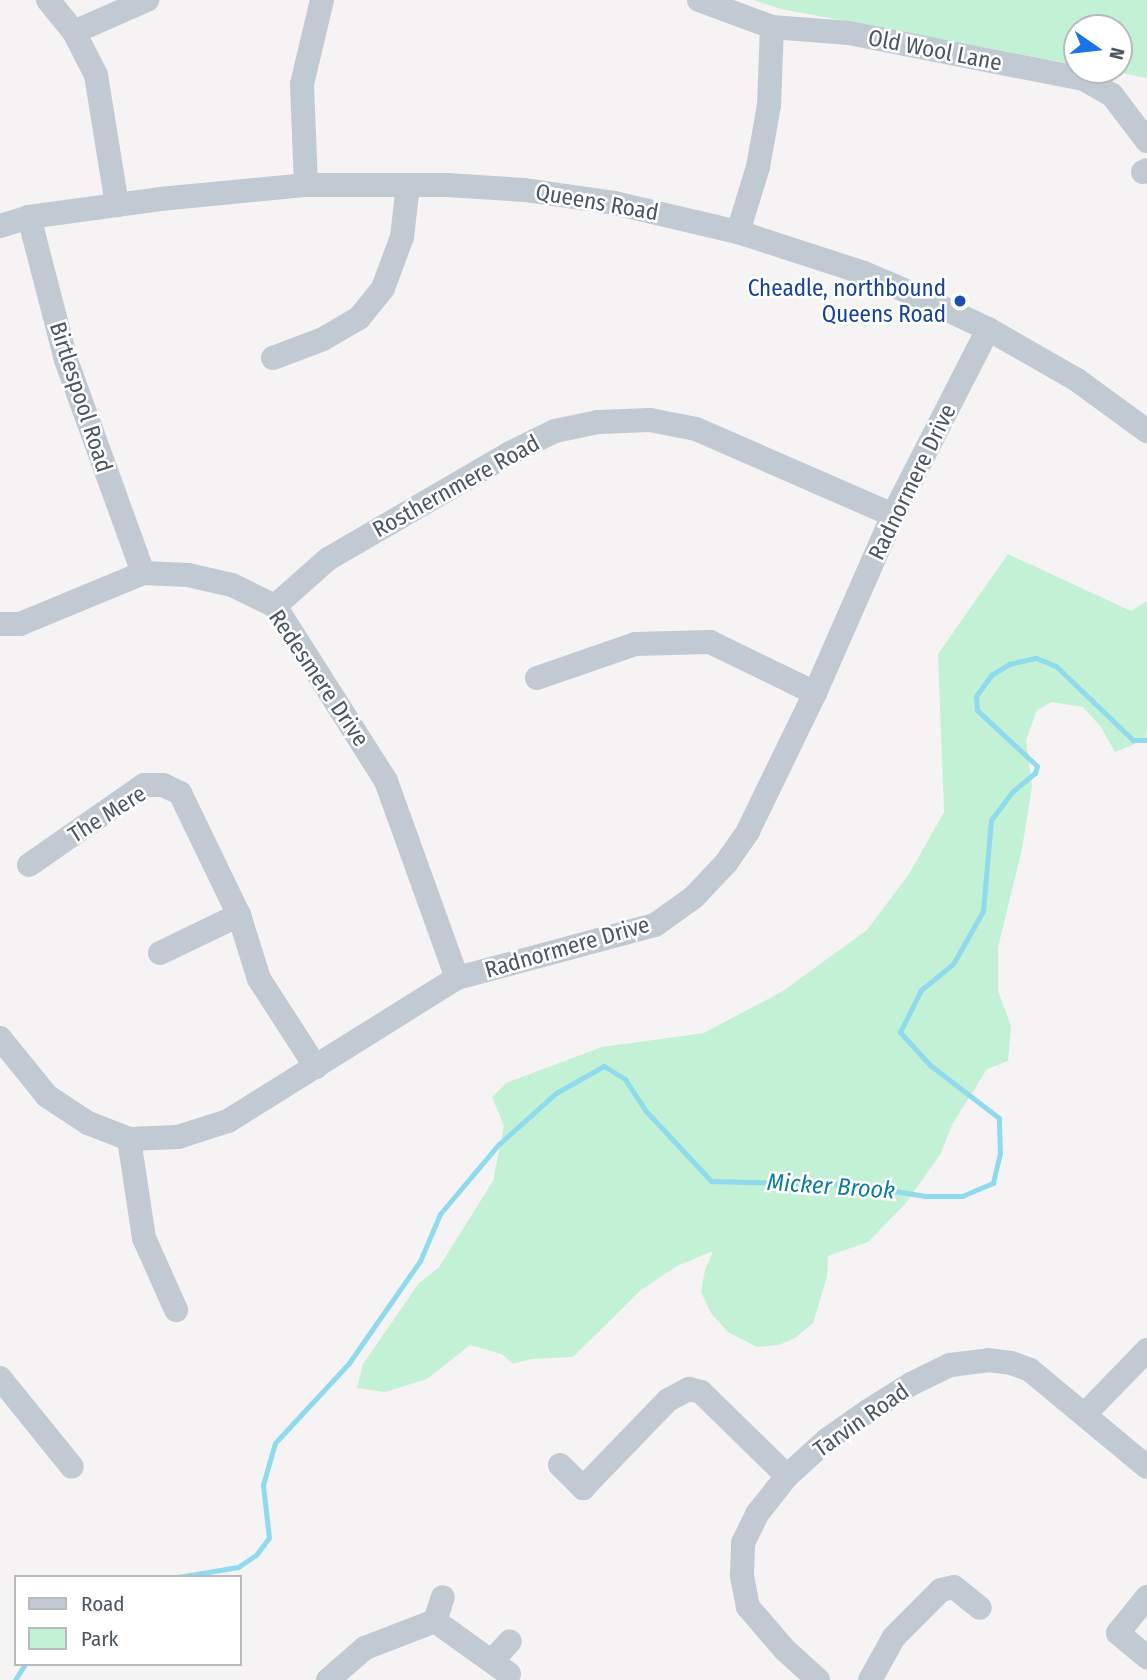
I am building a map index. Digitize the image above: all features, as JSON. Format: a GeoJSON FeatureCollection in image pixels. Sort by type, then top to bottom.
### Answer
{"type":"FeatureCollection","features":[{"type":"Feature","properties":{"kind":"street"},"geometry":{"type":"LineString","coordinates":[[48,0],[74,32],[96,75],[117,205]]}},
{"type":"Feature","properties":{"kind":"street"},"geometry":{"type":"LineString","coordinates":[[74,32],[147,0]]}},
{"type":"Feature","properties":{"kind":"street"},"geometry":{"type":"LineString","coordinates":[[306,185],[302,84],[322,0]]}},
{"type":"Feature","properties":{"kind":"street","name":"Old Wool Lane"},"geometry":{"type":"LineString","coordinates":[[699,0],[772,27],[849,33],[1084,79],[1112,95],[1146,138]]}},
{"type":"Feature","properties":{"kind":"street"},"geometry":{"type":"LineString","coordinates":[[738,232],[758,167],[769,105],[772,27]]}},
{"type":"Feature","properties":{"kind":"street","name":"Queens Road"},"geometry":{"type":"LineString","coordinates":[[0,226],[29,217],[117,205],[306,185],[408,185],[526,190],[662,212],[738,232],[864,273],[988,329],[1077,380],[1147,431]]}},
{"type":"Feature","properties":{"kind":"street"},"geometry":{"type":"LineString","coordinates":[[273,358],[323,339],[359,318],[383,288],[402,237],[408,185]]}},
{"type":"Feature","properties":{"kind":"street","name":"Birtlespool Road"},"geometry":{"type":"LineString","coordinates":[[29,217],[66,360],[143,573]]}},
{"type":"Feature","properties":{"kind":"street","name":"Radnormere Drive"},"geometry":{"type":"LineString","coordinates":[[0,1038],[47,1096],[88,1123],[129,1139],[178,1137],[228,1121],[457,978],[656,925],[694,897],[726,863],[748,831],[815,693],[893,515],[988,329]]}},
{"type":"Feature","properties":{"kind":"street","name":"Rosthernmere Road"},"geometry":{"type":"LineString","coordinates":[[275,606],[328,559],[510,453],[555,431],[598,422],[650,420],[696,429],[893,515]]}},
{"type":"Feature","properties":{"kind":"street","name":"Redesmere Drive"},"geometry":{"type":"LineString","coordinates":[[0,624],[20,624],[143,573],[188,575],[232,585],[275,606],[386,782],[457,978]]}},
{"type":"Feature","properties":{"kind":"street"},"geometry":{"type":"LineString","coordinates":[[537,678],[635,643],[710,642],[815,693]]}},
{"type":"Feature","properties":{"kind":"street","name":"The Mere"},"geometry":{"type":"LineString","coordinates":[[29,865],[144,785],[163,785],[180,793],[239,915],[259,979],[316,1067]]}},
{"type":"Feature","properties":{"kind":"street"},"geometry":{"type":"LineString","coordinates":[[160,953],[239,915]]}},
{"type":"Feature","properties":{"kind":"street"},"geometry":{"type":"LineString","coordinates":[[129,1139],[144,1238],[176,1310]]}},
{"type":"Feature","properties":{"kind":"street"},"geometry":{"type":"LineString","coordinates":[[1085,1414],[1147,1350]]}},
{"type":"Feature","properties":{"kind":"street","name":"Tarvin Road"},"geometry":{"type":"LineString","coordinates":[[818,1680],[785,1650],[748,1607],[742,1575],[743,1543],[757,1514],[787,1476],[828,1439],[868,1411],[911,1384],[950,1365],[988,1360],[1011,1363],[1030,1370],[1147,1467]]}},
{"type":"Feature","properties":{"kind":"street"},"geometry":{"type":"LineString","coordinates":[[0,1378],[72,1467]]}},
{"type":"Feature","properties":{"kind":"street"},"geometry":{"type":"LineString","coordinates":[[560,1465],[583,1488],[668,1400],[689,1389],[701,1392],[787,1476]]}},
{"type":"Feature","properties":{"kind":"street"},"geometry":{"type":"LineString","coordinates":[[870,1680],[894,1637],[941,1590],[954,1587],[980,1608]]}},
{"type":"Feature","properties":{"kind":"street"},"geometry":{"type":"LineString","coordinates":[[435,1621],[443,1597]]}},
{"type":"Feature","properties":{"kind":"street"},"geometry":{"type":"LineString","coordinates":[[1147,1597],[1118,1633],[1147,1657]]}},
{"type":"Feature","properties":{"kind":"street"},"geometry":{"type":"LineString","coordinates":[[435,1621],[501,1667],[510,1641]]}},
{"type":"Feature","properties":{"kind":"street"},"geometry":{"type":"LineString","coordinates":[[328,1680],[365,1648],[435,1621]]}},
{"type":"Feature","properties":{"kind":"green space"},"geometry":{"type":"Polygon","coordinates":[[[754,0],[1147,0],[1147,78],[1133,75],[1133,14],[1063,14],[1063,62],[781,9],[754,0]]]}},
{"type":"Feature","properties":{"kind":"green space"},"geometry":{"type":"Polygon","coordinates":[[[1008,554],[1131,611],[1147,601],[1145,740],[1115,752],[1101,727],[1083,707],[1052,702],[1037,710],[1026,740],[1032,786],[1022,849],[998,947],[998,991],[1011,1026],[1008,1061],[987,1069],[953,1123],[940,1155],[905,1204],[868,1242],[828,1256],[827,1277],[813,1323],[795,1338],[779,1345],[757,1347],[728,1332],[711,1313],[701,1292],[705,1270],[713,1251],[677,1266],[641,1290],[573,1357],[531,1359],[513,1364],[502,1354],[470,1345],[427,1379],[385,1392],[357,1388],[363,1364],[419,1283],[439,1267],[493,1181],[504,1126],[492,1097],[506,1083],[602,1047],[704,1033],[783,991],[867,930],[909,874],[944,812],[938,654],[1008,554]]]}},
{"type":"Feature","properties":{"kind":"waterway","name":"Micker Brook"},"geometry":{"type":"LineString","coordinates":[[190,1575],[238,1567],[256,1555],[269,1538],[263,1485],[275,1443],[349,1363],[420,1261],[440,1214],[498,1145],[556,1093],[604,1066],[625,1079],[646,1111],[711,1181],[859,1185],[925,1196],[962,1196],[993,1183],[1000,1153],[999,1118],[930,1065],[900,1032],[921,990],[953,964],[983,911],[991,820],[1012,792],[1035,773],[1037,766],[977,710],[976,696],[991,675],[1009,664],[1036,658],[1056,666],[1133,740],[1147,740]]}},
{"type":"Feature","properties":{"kind":"waterway","name":"Micker Brook"},"geometry":{"type":"LineString","coordinates":[[15,1680],[24,1666]]}},
{"type":"Feature","properties":{"kind":"place","name":"Cheadle, northbound Queens Road"},"geometry":{"type":"Point","coordinates":[960,301]}}]}
